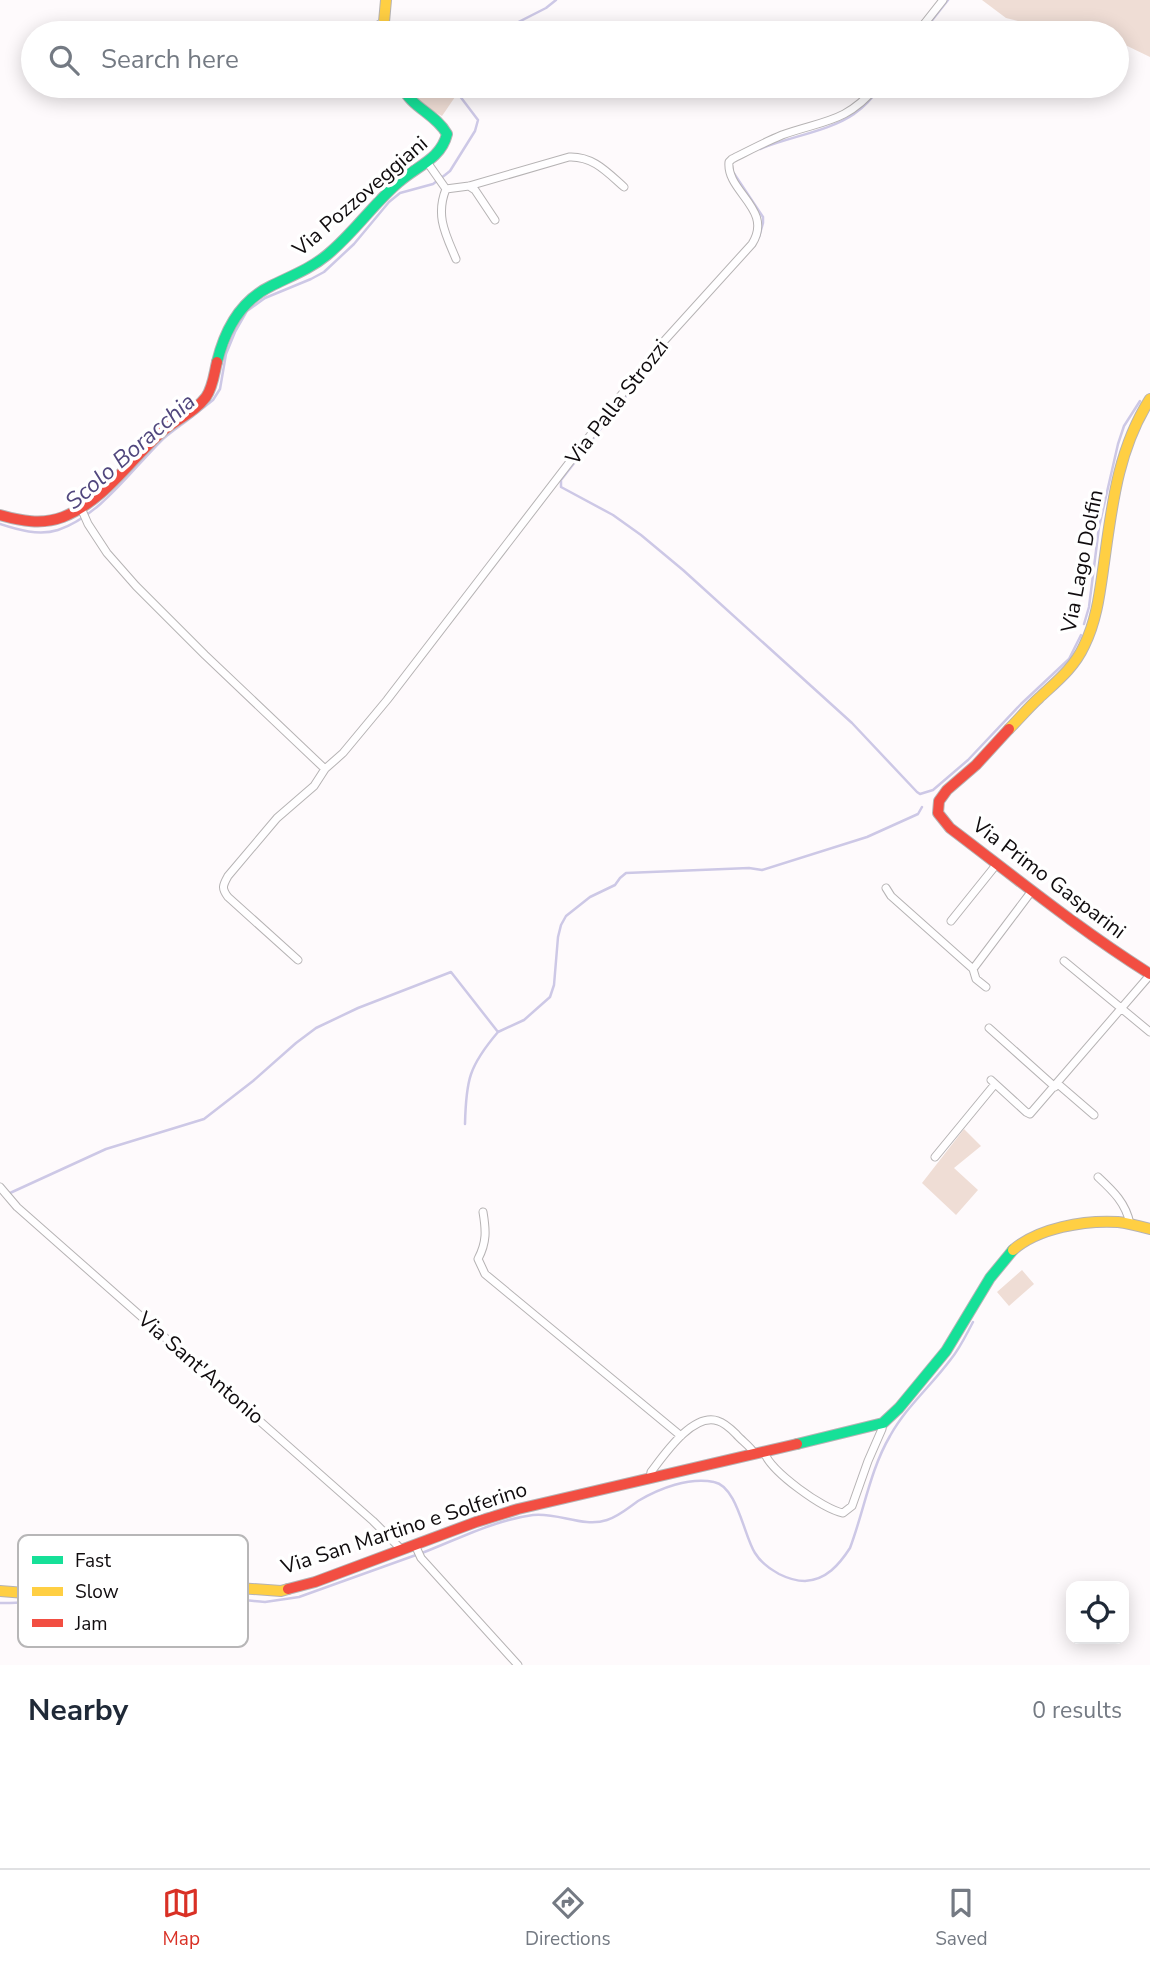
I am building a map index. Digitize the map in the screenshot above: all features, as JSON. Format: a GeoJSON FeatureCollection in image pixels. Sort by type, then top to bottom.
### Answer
{"type":"FeatureCollection","features":[{"type":"Feature","properties":{"kind":"street"},"geometry":{"type":"LineString","coordinates":[[386,0],[386,21]]}},
{"type":"Feature","properties":{"kind":"street"},"geometry":{"type":"LineString","coordinates":[[926,21],[943,0]]}},
{"type":"Feature","properties":{"kind":"street","name":"Via Pozzoveggiani"},"geometry":{"type":"LineString","coordinates":[[0,514],[26,522],[41,522],[82,511],[164,430],[204,398],[213,382],[225,337],[245,304],[265,290],[316,264],[342,242],[382,196],[405,176],[429,165],[442,151],[447,134],[443,124],[408,98]]}},
{"type":"Feature","properties":{"kind":"street","name":"Via Palla Strozzi"},"geometry":{"type":"LineString","coordinates":[[298,961],[228,897],[223,886],[228,876],[262,835],[314,786],[325,769],[343,753],[387,700],[655,351],[752,243],[758,230],[758,220],[729,172],[729,162],[779,136],[842,117],[865,98]]}},
{"type":"Feature","properties":{"kind":"street"},"geometry":{"type":"LineString","coordinates":[[444,187],[469,186],[580,157],[598,164],[624,187]]}},
{"type":"Feature","properties":{"kind":"street"},"geometry":{"type":"LineString","coordinates":[[429,165],[444,187],[440,212],[444,232],[456,260]]}},
{"type":"Feature","properties":{"kind":"street"},"geometry":{"type":"LineString","coordinates":[[469,186],[475,190],[495,220]]}},
{"type":"Feature","properties":{"kind":"street","name":"Via Lago Dolfin"},"geometry":{"type":"LineString","coordinates":[[937,803],[941,795],[978,764],[1063,677],[1080,654],[1095,617],[1110,519],[1124,455],[1137,419],[1150,399]]}},
{"type":"Feature","properties":{"kind":"street"},"geometry":{"type":"LineString","coordinates":[[82,511],[107,553],[163,613],[325,769]]}},
{"type":"Feature","properties":{"kind":"street","name":"Via Primo Gasparini"},"geometry":{"type":"LineString","coordinates":[[937,803],[937,812],[941,819],[996,864],[1087,934],[1150,974]]}},
{"type":"Feature","properties":{"kind":"street"},"geometry":{"type":"LineString","coordinates":[[950,921],[996,864]]}},
{"type":"Feature","properties":{"kind":"street"},"geometry":{"type":"LineString","coordinates":[[886,888],[891,896],[973,969],[976,979],[986,987]]}},
{"type":"Feature","properties":{"kind":"street"},"geometry":{"type":"LineString","coordinates":[[973,969],[1031,892]]}},
{"type":"Feature","properties":{"kind":"street"},"geometry":{"type":"LineString","coordinates":[[1064,961],[1150,1032]]}},
{"type":"Feature","properties":{"kind":"street"},"geometry":{"type":"LineString","coordinates":[[935,1157],[993,1082],[1030,1114],[1150,974]]}},
{"type":"Feature","properties":{"kind":"street"},"geometry":{"type":"LineString","coordinates":[[989,1028],[1094,1115]]}},
{"type":"Feature","properties":{"kind":"street"},"geometry":{"type":"LineString","coordinates":[[1098,1177],[1120,1200],[1130,1224]]}},
{"type":"Feature","properties":{"kind":"street","name":"Via Sant'Antonio"},"geometry":{"type":"LineString","coordinates":[[0,1187],[18,1207],[363,1512],[402,1550]]}},
{"type":"Feature","properties":{"kind":"street"},"geometry":{"type":"LineString","coordinates":[[483,1212],[486,1234],[484,1248],[478,1259],[485,1274],[681,1436]]}},
{"type":"Feature","properties":{"kind":"street"},"geometry":{"type":"LineString","coordinates":[[650,1478],[651,1472],[681,1436],[709,1419],[728,1427],[798,1488],[822,1504],[843,1513],[852,1506],[883,1423],[899,1408],[946,1351],[990,1278],[1010,1251],[1024,1240],[1046,1231],[1084,1224],[1130,1224],[1150,1229]]}},
{"type":"Feature","properties":{"kind":"street","name":"Via San Martino e Solferino"},"geometry":{"type":"LineString","coordinates":[[248,1590],[281,1591],[402,1550],[417,1551],[476,1522],[518,1509],[883,1423]]}},
{"type":"Feature","properties":{"kind":"street"},"geometry":{"type":"LineString","coordinates":[[417,1551],[517,1665]]}},
{"type":"Feature","properties":{"kind":"street","name":"Via San Martino e Solferino"},"geometry":{"type":"LineString","coordinates":[[0,1591],[18,1592]]}},
{"type":"Feature","properties":{"kind":"shaded area"},"geometry":{"type":"Polygon","coordinates":[[[982,0],[1150,0],[1150,57],[1129,47],[1129,21],[1018,21],[1006,18],[982,0]]]}},
{"type":"Feature","properties":{"kind":"shaded area"},"geometry":{"type":"Polygon","coordinates":[[[413,98],[454,98],[442,116],[413,98]]]}},
{"type":"Feature","properties":{"kind":"shaded area"},"geometry":{"type":"Polygon","coordinates":[[[964,1129],[981,1146],[954,1168],[978,1190],[956,1215],[922,1183],[964,1129]]]}},
{"type":"Feature","properties":{"kind":"shaded area"},"geometry":{"type":"Polygon","coordinates":[[[1022,1270],[1034,1284],[1009,1306],[997,1292],[1022,1270]]]}},
{"type":"Feature","properties":{"kind":"waterway","name":"Scolo Boracchia"},"geometry":{"type":"LineString","coordinates":[[521,21],[556,0]]}},
{"type":"Feature","properties":{"kind":"waterway"},"geometry":{"type":"LineString","coordinates":[[932,21],[948,0]]}},
{"type":"Feature","properties":{"kind":"waterway","name":"Scolo Boracchia"},"geometry":{"type":"LineString","coordinates":[[198,412],[213,400],[220,389],[226,354],[247,311],[265,298],[324,272],[354,244],[389,202],[400,193],[433,184],[450,171],[475,131],[478,120],[461,98]]}},
{"type":"Feature","properties":{"kind":"waterway"},"geometry":{"type":"LineString","coordinates":[[760,149],[844,120],[871,98]]}},
{"type":"Feature","properties":{"kind":"waterway"},"geometry":{"type":"LineString","coordinates":[[733,172],[763,217],[759,237]]}},
{"type":"Feature","properties":{"kind":"waterway"},"geometry":{"type":"LineString","coordinates":[[656,355],[561,480],[561,487],[613,515],[683,570],[852,723],[920,794],[933,790],[968,760],[1021,704],[1069,659],[1081,635]]}},
{"type":"Feature","properties":{"kind":"waterway"},"geometry":{"type":"LineString","coordinates":[[1084,624],[1089,607],[1099,527],[1118,444],[1124,426],[1140,401]]}},
{"type":"Feature","properties":{"kind":"waterway","name":"Scolo Boracchia"},"geometry":{"type":"LineString","coordinates":[[0,524],[43,532],[58,530],[73,523],[102,503],[163,439],[193,416]]}},
{"type":"Feature","properties":{"kind":"waterway"},"geometry":{"type":"LineString","coordinates":[[10,1193],[106,1149],[204,1119],[316,1028],[358,1008],[451,972],[498,1032],[524,1020],[550,997],[554,985],[558,937],[566,916],[590,897],[615,885],[626,873],[749,868],[762,870],[867,837],[918,814],[922,807]]}},
{"type":"Feature","properties":{"kind":"waterway"},"geometry":{"type":"LineString","coordinates":[[465,1124],[466,1096],[471,1074],[498,1032]]}},
{"type":"Feature","properties":{"kind":"waterway"},"geometry":{"type":"LineString","coordinates":[[422,1553],[519,1517],[542,1515],[589,1522],[607,1520],[665,1488],[685,1482],[704,1481],[714,1482],[729,1492],[757,1557],[766,1565],[795,1580],[819,1578],[836,1566],[850,1548],[872,1477],[890,1436],[903,1416],[954,1355],[973,1322]]}},
{"type":"Feature","properties":{"kind":"waterway"},"geometry":{"type":"LineString","coordinates":[[248,1600],[265,1602],[299,1597],[416,1555]]}},
{"type":"Feature","properties":{"kind":"waterway"},"geometry":{"type":"LineString","coordinates":[[0,1603],[18,1602]]}},
{"type":"Feature","properties":{"kind":"traffic: fast"},"geometry":{"type":"LineString","coordinates":[[217,362],[229,327],[242,308],[260,292],[327,255],[390,191],[439,150],[447,134],[409,98]]}},
{"type":"Feature","properties":{"kind":"traffic: fast"},"geometry":{"type":"LineString","coordinates":[[797,1444],[883,1423],[899,1408],[946,1351],[990,1278],[1013,1250]]}},
{"type":"Feature","properties":{"kind":"traffic: slow"},"geometry":{"type":"LineString","coordinates":[[384,21],[386,0]]}},
{"type":"Feature","properties":{"kind":"traffic: slow"},"geometry":{"type":"LineString","coordinates":[[1009,729],[1070,668],[1088,636],[1097,605],[1123,458],[1150,399]]}},
{"type":"Feature","properties":{"kind":"traffic: slow"},"geometry":{"type":"LineString","coordinates":[[1013,1250],[1035,1236],[1076,1224],[1118,1222],[1150,1229]]}},
{"type":"Feature","properties":{"kind":"traffic: slow"},"geometry":{"type":"LineString","coordinates":[[248,1589],[288,1589]]}},
{"type":"Feature","properties":{"kind":"traffic: slow"},"geometry":{"type":"LineString","coordinates":[[0,1591],[18,1592]]}},
{"type":"Feature","properties":{"kind":"traffic: jam"},"geometry":{"type":"LineString","coordinates":[[0,515],[47,521],[78,510],[105,490],[164,430],[202,402],[210,389],[217,362]]}},
{"type":"Feature","properties":{"kind":"traffic: jam"},"geometry":{"type":"LineString","coordinates":[[1009,729],[976,765],[947,790],[939,801],[938,813],[950,828],[1024,885],[1098,940],[1150,974]]}},
{"type":"Feature","properties":{"kind":"traffic: jam"},"geometry":{"type":"LineString","coordinates":[[288,1589],[315,1582],[518,1509],[797,1444]]}}]}
